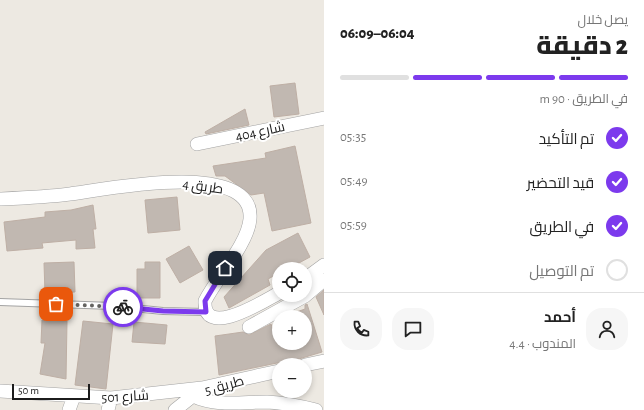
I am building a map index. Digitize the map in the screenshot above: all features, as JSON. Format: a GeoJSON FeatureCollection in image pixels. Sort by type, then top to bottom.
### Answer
{"type":"FeatureCollection","features":[{"type":"Feature","properties":{"kind":"street","name":"شارع 404"},"geometry":{"type":"LineString","coordinates":[[197,144],[324,118]]}},
{"type":"Feature","properties":{"kind":"street","name":"طريق 4"},"geometry":{"type":"LineString","coordinates":[[0,199],[68,194],[152,183],[175,182],[217,185],[234,191],[244,199],[248,208],[250,218],[248,232],[205,301],[206,312]]}},
{"type":"Feature","properties":{"kind":"street"},"geometry":{"type":"LineString","coordinates":[[312,274],[324,265]]}},
{"type":"Feature","properties":{"kind":"street"},"geometry":{"type":"LineString","coordinates":[[249,327],[305,296],[324,280]]}},
{"type":"Feature","properties":{"kind":"street"},"geometry":{"type":"LineString","coordinates":[[206,312],[217,319],[228,317],[272,296]]}},
{"type":"Feature","properties":{"kind":"street"},"geometry":{"type":"LineString","coordinates":[[312,364],[324,361]]}},
{"type":"Feature","properties":{"kind":"street","name":"طريق 5"},"geometry":{"type":"LineString","coordinates":[[175,410],[198,392],[272,373]]}},
{"type":"Feature","properties":{"kind":"street","name":"شارع 501"},"geometry":{"type":"LineString","coordinates":[[0,391],[74,396],[110,404],[198,392]]}},
{"type":"Feature","properties":{"kind":"street"},"geometry":{"type":"LineString","coordinates":[[198,392],[205,402],[270,402],[316,410]]}},
{"type":"Feature","properties":{"kind":"street"},"geometry":{"type":"LineString","coordinates":[[69,410],[74,396]]}},
{"type":"Feature","properties":{"kind":"lane"},"geometry":{"type":"LineString","coordinates":[[0,302],[113,306],[163,311],[206,312]]}},
{"type":"Feature","properties":{"kind":"building"},"geometry":{"type":"Polygon","coordinates":[[[295,83],[299,114],[274,117],[270,86],[295,83]]]}},
{"type":"Feature","properties":{"kind":"building"},"geometry":{"type":"Polygon","coordinates":[[[245,109],[249,125],[206,134],[205,132],[245,109]]]}},
{"type":"Feature","properties":{"kind":"building"},"geometry":{"type":"Polygon","coordinates":[[[295,146],[311,223],[272,231],[264,193],[251,195],[225,176],[216,176],[213,166],[266,158],[265,153],[295,146]]]}},
{"type":"Feature","properties":{"kind":"building"},"geometry":{"type":"Polygon","coordinates":[[[177,197],[180,230],[148,233],[145,200],[177,197]]]}},
{"type":"Feature","properties":{"kind":"building"},"geometry":{"type":"Polygon","coordinates":[[[93,205],[96,229],[93,229],[95,248],[76,249],[76,240],[42,243],[43,248],[7,251],[4,222],[45,217],[45,212],[71,210],[93,205]]]}},
{"type":"Feature","properties":{"kind":"building"},"geometry":{"type":"Polygon","coordinates":[[[298,233],[310,257],[301,262],[272,262],[272,277],[268,279],[270,285],[229,308],[224,297],[266,250],[298,233]]]}},
{"type":"Feature","properties":{"kind":"building"},"geometry":{"type":"Polygon","coordinates":[[[189,246],[203,270],[180,283],[166,259],[189,246]]]}},
{"type":"Feature","properties":{"kind":"building"},"geometry":{"type":"Polygon","coordinates":[[[74,262],[75,292],[45,293],[44,263],[74,262]]]}},
{"type":"Feature","properties":{"kind":"building"},"geometry":{"type":"Polygon","coordinates":[[[145,262],[160,262],[160,298],[137,298],[137,269],[145,269],[145,262]]]}},
{"type":"Feature","properties":{"kind":"building"},"geometry":{"type":"Polygon","coordinates":[[[324,290],[324,315],[316,297],[324,290]]]}},
{"type":"Feature","properties":{"kind":"building"},"geometry":{"type":"Polygon","coordinates":[[[307,304],[309,310],[302,310],[305,309],[305,305],[307,304]]]}},
{"type":"Feature","properties":{"kind":"building"},"geometry":{"type":"Polygon","coordinates":[[[42,320],[67,321],[66,379],[40,374],[45,343],[41,343],[42,320]]]}},
{"type":"Feature","properties":{"kind":"building"},"geometry":{"type":"Polygon","coordinates":[[[312,320],[322,352],[302,358],[272,358],[272,364],[219,375],[215,336],[243,332],[249,335],[271,324],[272,350],[312,350],[312,320]]]}},
{"type":"Feature","properties":{"kind":"building"},"geometry":{"type":"Polygon","coordinates":[[[83,321],[113,324],[106,389],[75,385],[83,321]]]}},
{"type":"Feature","properties":{"kind":"building"},"geometry":{"type":"Polygon","coordinates":[[[134,322],[167,325],[165,344],[132,342],[134,322]]]}},
{"type":"Feature","properties":{"kind":"way so far"},"geometry":{"type":"LineString","coordinates":[[56,304],[123,307]]}},
{"type":"Feature","properties":{"kind":"route"},"geometry":{"type":"LineString","coordinates":[[123,307],[163,311],[206,312],[205,301],[225,268]]}}]}
